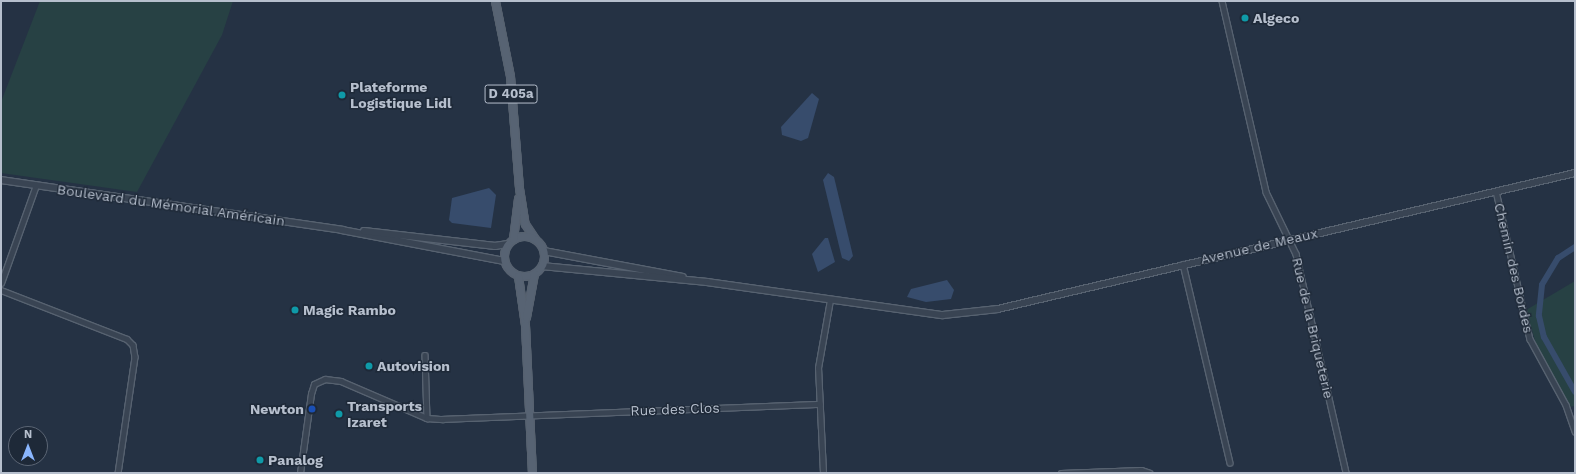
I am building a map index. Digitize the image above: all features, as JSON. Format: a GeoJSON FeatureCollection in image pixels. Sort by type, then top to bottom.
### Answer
{"type":"FeatureCollection","features":[{"type":"Feature","properties":{"kind":"main road","name":"D 405a"},"geometry":{"type":"LineString","coordinates":[[495,1],[510,76],[519,188],[525,224],[535,238]]}},
{"type":"Feature","properties":{"kind":"main road","name":"D 405a"},"geometry":{"type":"LineString","coordinates":[[511,241],[519,188]]}},
{"type":"Feature","properties":{"kind":"main road"},"geometry":{"type":"LineString","coordinates":[[525,325],[534,274],[542,266],[544,251],[535,238],[524,236],[511,241],[504,262],[518,276],[525,325],[532,473]]}},
{"type":"Feature","properties":{"kind":"main road"},"geometry":{"type":"LineString","coordinates":[[518,276],[534,274]]}},
{"type":"Feature","properties":{"kind":"street","name":"Rue de la Briqueterie"},"geometry":{"type":"LineString","coordinates":[[1222,1],[1263,180],[1291,239],[1346,473]]}},
{"type":"Feature","properties":{"kind":"street","name":"Avenue de Meaux"},"geometry":{"type":"LineString","coordinates":[[830,300],[943,315],[998,309],[1183,264],[1575,173]]}},
{"type":"Feature","properties":{"kind":"street","name":"Boulevard du Mémorial Américain"},"geometry":{"type":"LineString","coordinates":[[1,180],[342,230],[495,246],[511,241]]}},
{"type":"Feature","properties":{"kind":"street"},"geometry":{"type":"LineString","coordinates":[[1,283],[36,185]]}},
{"type":"Feature","properties":{"kind":"street","name":"Chemin des Bordes"},"geometry":{"type":"LineString","coordinates":[[1496,191],[1530,339],[1566,405],[1575,431]]}},
{"type":"Feature","properties":{"kind":"street","name":"Boulevard du Mémorial Américain"},"geometry":{"type":"LineString","coordinates":[[342,230],[504,262]]}},
{"type":"Feature","properties":{"kind":"street"},"geometry":{"type":"LineString","coordinates":[[544,251],[707,282],[830,300],[818,368],[823,473]]}},
{"type":"Feature","properties":{"kind":"street"},"geometry":{"type":"LineString","coordinates":[[1183,264],[1230,463]]}},
{"type":"Feature","properties":{"kind":"street"},"geometry":{"type":"LineString","coordinates":[[542,266],[707,282]]}},
{"type":"Feature","properties":{"kind":"street"},"geometry":{"type":"LineString","coordinates":[[1,290],[127,339],[133,345],[135,357],[118,473]]}},
{"type":"Feature","properties":{"kind":"street"},"geometry":{"type":"LineString","coordinates":[[300,473],[311,394],[314,384],[325,379],[341,381],[427,418],[425,355]]}},
{"type":"Feature","properties":{"kind":"street","name":"Rue des Clos"},"geometry":{"type":"LineString","coordinates":[[427,418],[530,416],[820,404]]}},
{"type":"Feature","properties":{"kind":"street"},"geometry":{"type":"LineString","coordinates":[[1061,473],[1141,470],[1150,473]]}},
{"type":"Feature","properties":{"kind":"green space"},"geometry":{"type":"Polygon","coordinates":[[[40,1],[233,1],[222,35],[137,192],[1,173],[1,102],[40,1]]]}},
{"type":"Feature","properties":{"kind":"green space"},"geometry":{"type":"Polygon","coordinates":[[[1575,281],[1575,406],[1569,407],[1539,354],[1526,310],[1575,281]]]}},
{"type":"Feature","properties":{"kind":"water"},"geometry":{"type":"Polygon","coordinates":[[[812,93],[819,99],[808,138],[801,141],[782,135],[781,127],[812,93]]]}},
{"type":"Feature","properties":{"kind":"water"},"geometry":{"type":"Polygon","coordinates":[[[828,173],[834,177],[853,256],[849,261],[842,258],[823,180],[828,173]]]}},
{"type":"Feature","properties":{"kind":"water"},"geometry":{"type":"Polygon","coordinates":[[[489,188],[496,195],[491,228],[452,223],[449,220],[452,198],[489,188]]]}},
{"type":"Feature","properties":{"kind":"water"},"geometry":{"type":"Polygon","coordinates":[[[825,238],[828,238],[835,262],[818,272],[812,254],[825,238]]]}},
{"type":"Feature","properties":{"kind":"water"},"geometry":{"type":"Polygon","coordinates":[[[947,280],[954,290],[951,299],[926,302],[907,297],[911,289],[947,280]]]}},
{"type":"Feature","properties":{"kind":"waterway"},"geometry":{"type":"LineString","coordinates":[[1575,247],[1558,258],[1542,285],[1539,316],[1544,337],[1575,392]]}},
{"type":"Feature","properties":{"kind":"place","name":"Algeco"},"geometry":{"type":"Point","coordinates":[1245,18]}},
{"type":"Feature","properties":{"kind":"place","name":"Plateforme Logistique Lidl"},"geometry":{"type":"Point","coordinates":[342,95]}},
{"type":"Feature","properties":{"kind":"place","name":"Magic Rambo"},"geometry":{"type":"Point","coordinates":[295,310]}},
{"type":"Feature","properties":{"kind":"place","name":"Autovision"},"geometry":{"type":"Point","coordinates":[369,366]}},
{"type":"Feature","properties":{"kind":"place","name":"Newton"},"geometry":{"type":"Point","coordinates":[312,409]}},
{"type":"Feature","properties":{"kind":"place","name":"Transports Izaret"},"geometry":{"type":"Point","coordinates":[339,414]}},
{"type":"Feature","properties":{"kind":"place","name":"Panalog"},"geometry":{"type":"Point","coordinates":[260,460]}}]}
